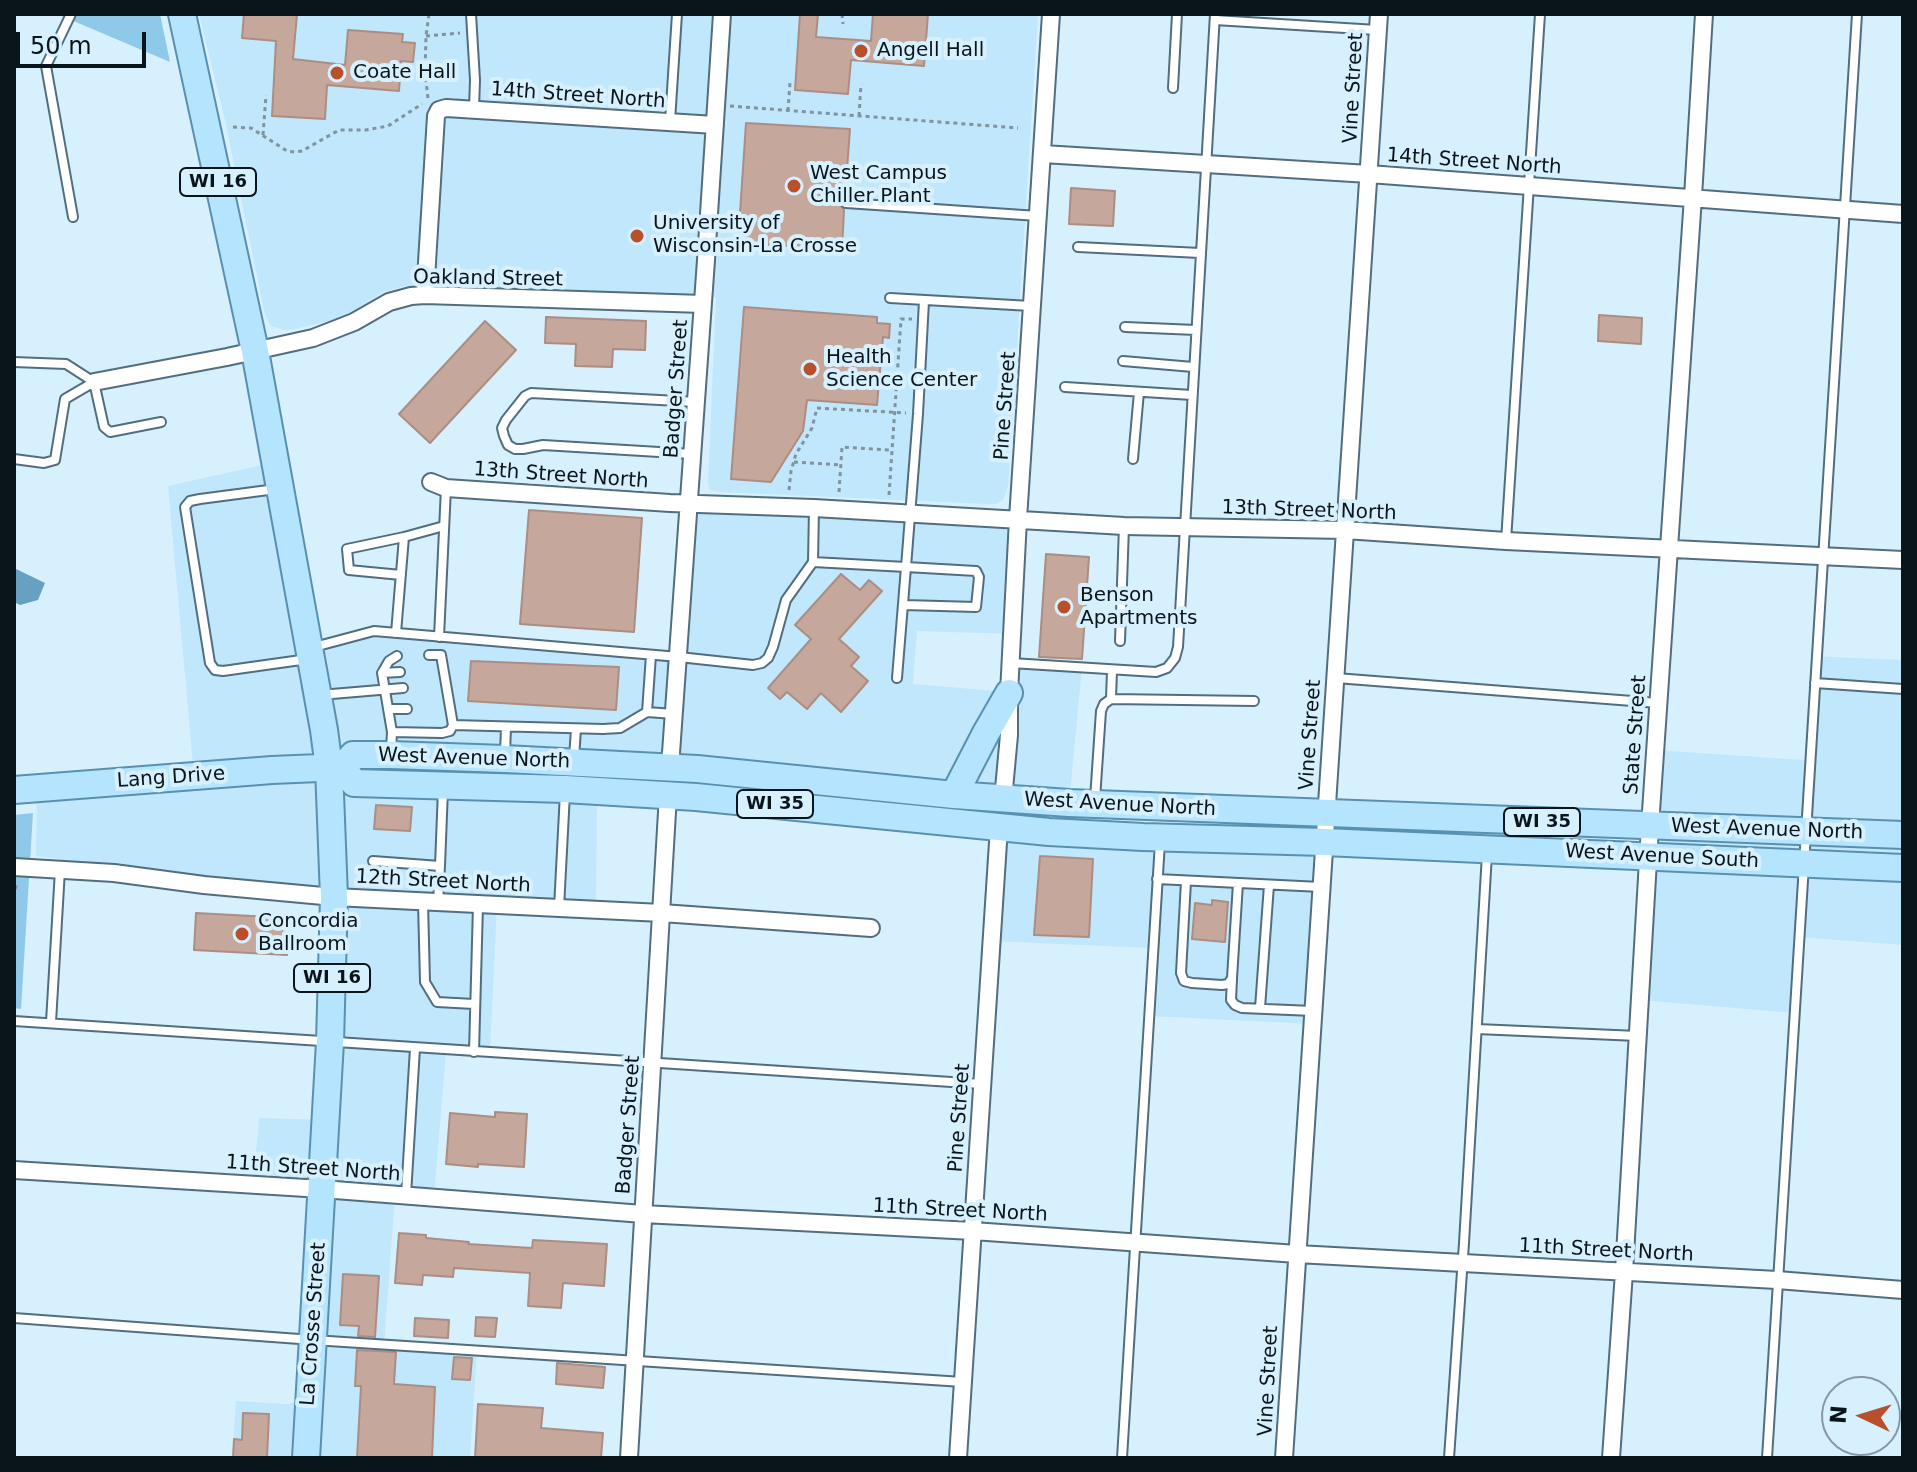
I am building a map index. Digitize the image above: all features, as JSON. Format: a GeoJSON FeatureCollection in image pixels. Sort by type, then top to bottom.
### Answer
{"type":"FeatureCollection","features":[{"type":"Feature","properties":{"kind":"main road","name":"WI 16"},"geometry":{"type":"LineString","coordinates":[[179,15],[255,351],[310,654],[336,767],[330,1042],[322,1189]]}},
{"type":"Feature","properties":{"kind":"main road"},"geometry":{"type":"LineString","coordinates":[[954,795],[1009,693]]}},
{"type":"Feature","properties":{"kind":"main road","name":"West Avenue North"},"geometry":{"type":"LineString","coordinates":[[1324,842],[1049,832],[668,795],[354,783],[336,767],[353,755],[391,744],[505,759],[670,767],[1003,800],[1903,835]]}},
{"type":"Feature","properties":{"kind":"main road","name":"Lang Drive"},"geometry":{"type":"LineString","coordinates":[[14,790],[336,767]]}},
{"type":"Feature","properties":{"kind":"main road","name":"West Avenue South"},"geometry":{"type":"LineString","coordinates":[[1324,842],[1903,868]]}},
{"type":"Feature","properties":{"kind":"main road","name":"La Crosse Street"},"geometry":{"type":"LineString","coordinates":[[306,1458],[322,1189]]}},
{"type":"Feature","properties":{"kind":"street","name":"Badger Street"},"geometry":{"type":"LineString","coordinates":[[670,767],[722,14]]}},
{"type":"Feature","properties":{"kind":"street","name":"Pine Street"},"geometry":{"type":"LineString","coordinates":[[1003,800],[1051,14]]}},
{"type":"Feature","properties":{"kind":"street","name":"State Street"},"geometry":{"type":"LineString","coordinates":[[1611,1458],[1704,14]]}},
{"type":"Feature","properties":{"kind":"street","name":"Vine Street"},"geometry":{"type":"LineString","coordinates":[[1284,1458],[1378,22]]}},
{"type":"Feature","properties":{"kind":"street","name":"14th Street North"},"geometry":{"type":"LineString","coordinates":[[425,295],[436,116],[439,110],[474,109],[715,125]]}},
{"type":"Feature","properties":{"kind":"street","name":"14th Street North"},"geometry":{"type":"LineString","coordinates":[[1043,154],[1369,174],[1903,214]]}},
{"type":"Feature","properties":{"kind":"street","name":"Oakland Street"},"geometry":{"type":"LineString","coordinates":[[94,382],[294,343],[331,332],[389,302],[411,296],[703,304]]}},
{"type":"Feature","properties":{"kind":"street","name":"13th Street North"},"geometry":{"type":"LineString","coordinates":[[439,485],[690,503],[1124,526],[1345,530],[1669,550],[1903,560]]}},
{"type":"Feature","properties":{"kind":"street","name":"Badger Street"},"geometry":{"type":"LineString","coordinates":[[629,1458],[668,795]]}},
{"type":"Feature","properties":{"kind":"street","name":"Pine Street"},"geometry":{"type":"LineString","coordinates":[[958,1458],[999,827]]}},
{"type":"Feature","properties":{"kind":"street","name":"12th Street North"},"geometry":{"type":"LineString","coordinates":[[14,867],[114,873],[334,897],[662,913],[871,928]]}},
{"type":"Feature","properties":{"kind":"street","name":"11th Street North"},"geometry":{"type":"LineString","coordinates":[[14,1170],[322,1189],[643,1214],[973,1231],[1297,1254],[1777,1280],[1903,1290]]}},
{"type":"Feature","properties":{"kind":"lane"},"geometry":{"type":"LineString","coordinates":[[71,14],[46,66],[73,217]]}},
{"type":"Feature","properties":{"kind":"lane"},"geometry":{"type":"LineString","coordinates":[[471,14],[474,109]]}},
{"type":"Feature","properties":{"kind":"lane"},"geometry":{"type":"LineString","coordinates":[[670,122],[677,14]]}},
{"type":"Feature","properties":{"kind":"lane"},"geometry":{"type":"LineString","coordinates":[[1173,88],[1177,14]]}},
{"type":"Feature","properties":{"kind":"lane"},"geometry":{"type":"LineString","coordinates":[[1506,541],[1540,14]]}},
{"type":"Feature","properties":{"kind":"lane"},"geometry":{"type":"LineString","coordinates":[[1767,1458],[1857,14]]}},
{"type":"Feature","properties":{"kind":"lane"},"geometry":{"type":"LineString","coordinates":[[1011,663],[1156,672],[1167,668],[1175,658],[1215,17],[1378,22]]}},
{"type":"Feature","properties":{"kind":"lane"},"geometry":{"type":"LineString","coordinates":[[846,203],[1038,216]]}},
{"type":"Feature","properties":{"kind":"lane"},"geometry":{"type":"LineString","coordinates":[[1078,247],[1200,253]]}},
{"type":"Feature","properties":{"kind":"lane"},"geometry":{"type":"LineString","coordinates":[[890,298],[1032,306]]}},
{"type":"Feature","properties":{"kind":"lane"},"geometry":{"type":"LineString","coordinates":[[897,678],[924,301]]}},
{"type":"Feature","properties":{"kind":"lane"},"geometry":{"type":"LineString","coordinates":[[1125,327],[1196,330]]}},
{"type":"Feature","properties":{"kind":"lane"},"geometry":{"type":"LineString","coordinates":[[1123,361],[1193,367]]}},
{"type":"Feature","properties":{"kind":"lane"},"geometry":{"type":"LineString","coordinates":[[14,362],[66,364],[94,382],[104,427],[110,432],[161,422]]}},
{"type":"Feature","properties":{"kind":"lane"},"geometry":{"type":"LineString","coordinates":[[14,459],[44,463],[55,460],[65,399],[94,382]]}},
{"type":"Feature","properties":{"kind":"lane"},"geometry":{"type":"LineString","coordinates":[[1065,387],[1192,395]]}},
{"type":"Feature","properties":{"kind":"lane"},"geometry":{"type":"LineString","coordinates":[[1133,459],[1139,392]]}},
{"type":"Feature","properties":{"kind":"lane"},"geometry":{"type":"LineString","coordinates":[[692,454],[543,445],[515,449],[508,445],[502,428],[525,396],[531,393],[696,402]]}},
{"type":"Feature","properties":{"kind":"lane"},"geometry":{"type":"LineString","coordinates":[[439,485],[444,526],[439,637]]}},
{"type":"Feature","properties":{"kind":"lane"},"geometry":{"type":"LineString","coordinates":[[280,488],[200,499],[190,501],[185,507],[210,663],[215,670],[310,654],[374,631],[753,665],[762,663],[773,647],[786,600],[813,562],[814,508]]}},
{"type":"Feature","properties":{"kind":"lane"},"geometry":{"type":"LineString","coordinates":[[401,575],[349,570],[347,549],[444,526]]}},
{"type":"Feature","properties":{"kind":"lane"},"geometry":{"type":"LineString","coordinates":[[1120,641],[1124,526]]}},
{"type":"Feature","properties":{"kind":"lane"},"geometry":{"type":"LineString","coordinates":[[396,633],[404,537]]}},
{"type":"Feature","properties":{"kind":"lane"},"geometry":{"type":"LineString","coordinates":[[813,562],[976,571],[979,577],[976,607],[904,605]]}},
{"type":"Feature","properties":{"kind":"lane"},"geometry":{"type":"LineString","coordinates":[[397,656],[389,661],[382,673],[391,744],[450,731],[453,725],[441,655],[429,655]]}},
{"type":"Feature","properties":{"kind":"lane"},"geometry":{"type":"LineString","coordinates":[[647,712],[651,655]]}},
{"type":"Feature","properties":{"kind":"lane"},"geometry":{"type":"LineString","coordinates":[[432,671],[444,670]]}},
{"type":"Feature","properties":{"kind":"lane"},"geometry":{"type":"LineString","coordinates":[[1111,699],[1112,670]]}},
{"type":"Feature","properties":{"kind":"lane"},"geometry":{"type":"LineString","coordinates":[[382,673],[400,672]]}},
{"type":"Feature","properties":{"kind":"lane"},"geometry":{"type":"LineString","coordinates":[[1335,678],[1658,703]]}},
{"type":"Feature","properties":{"kind":"lane"},"geometry":{"type":"LineString","coordinates":[[1815,683],[1903,689]]}},
{"type":"Feature","properties":{"kind":"lane"},"geometry":{"type":"LineString","coordinates":[[435,688],[447,687]]}},
{"type":"Feature","properties":{"kind":"lane"},"geometry":{"type":"LineString","coordinates":[[318,695],[403,688]]}},
{"type":"Feature","properties":{"kind":"lane"},"geometry":{"type":"LineString","coordinates":[[1095,804],[1101,711],[1111,699],[1254,701]]}},
{"type":"Feature","properties":{"kind":"lane"},"geometry":{"type":"LineString","coordinates":[[439,708],[450,708]]}},
{"type":"Feature","properties":{"kind":"lane"},"geometry":{"type":"LineString","coordinates":[[388,709],[407,709]]}},
{"type":"Feature","properties":{"kind":"lane"},"geometry":{"type":"LineString","coordinates":[[453,725],[620,728],[647,712],[674,714]]}},
{"type":"Feature","properties":{"kind":"lane"},"geometry":{"type":"LineString","coordinates":[[505,759],[506,727]]}},
{"type":"Feature","properties":{"kind":"lane"},"geometry":{"type":"LineString","coordinates":[[573,762],[576,729]]}},
{"type":"Feature","properties":{"kind":"lane"},"geometry":{"type":"LineString","coordinates":[[443,784],[440,866],[431,902],[425,982],[437,1002],[474,1004]]}},
{"type":"Feature","properties":{"kind":"lane"},"geometry":{"type":"LineString","coordinates":[[559,908],[565,789]]}},
{"type":"Feature","properties":{"kind":"lane"},"geometry":{"type":"LineString","coordinates":[[1122,1458],[1160,838]]}},
{"type":"Feature","properties":{"kind":"lane"},"geometry":{"type":"LineString","coordinates":[[1449,1458],[1487,850]]}},
{"type":"Feature","properties":{"kind":"lane"},"geometry":{"type":"LineString","coordinates":[[373,861],[440,866]]}},
{"type":"Feature","properties":{"kind":"lane"},"geometry":{"type":"LineString","coordinates":[[51,1022],[60,870]]}},
{"type":"Feature","properties":{"kind":"lane"},"geometry":{"type":"LineString","coordinates":[[1157,879],[1321,887]]}},
{"type":"Feature","properties":{"kind":"lane"},"geometry":{"type":"LineString","coordinates":[[1186,881],[1181,973],[1184,981],[1222,985],[1228,984],[1232,978]]}},
{"type":"Feature","properties":{"kind":"lane"},"geometry":{"type":"LineString","coordinates":[[1238,883],[1231,1000],[1235,1005],[1313,1011]]}},
{"type":"Feature","properties":{"kind":"lane"},"geometry":{"type":"LineString","coordinates":[[1260,1008],[1269,885]]}},
{"type":"Feature","properties":{"kind":"lane"},"geometry":{"type":"LineString","coordinates":[[474,1052],[478,904]]}},
{"type":"Feature","properties":{"kind":"lane"},"geometry":{"type":"LineString","coordinates":[[14,1021],[982,1084]]}},
{"type":"Feature","properties":{"kind":"lane"},"geometry":{"type":"LineString","coordinates":[[1477,1029],[1638,1036]]}},
{"type":"Feature","properties":{"kind":"lane"},"geometry":{"type":"LineString","coordinates":[[406,1196],[415,1048]]}},
{"type":"Feature","properties":{"kind":"lane"},"geometry":{"type":"LineString","coordinates":[[14,1318],[963,1382]]}},
{"type":"Feature","properties":{"kind":"path"},"geometry":{"type":"LineString","coordinates":[[233,127],[251,128],[287,151],[295,152],[339,130],[388,126],[428,100],[425,73],[429,14]]}},
{"type":"Feature","properties":{"kind":"path"},"geometry":{"type":"LineString","coordinates":[[842,14],[843,24]]}},
{"type":"Feature","properties":{"kind":"path"},"geometry":{"type":"LineString","coordinates":[[426,36],[472,34]]}},
{"type":"Feature","properties":{"kind":"path"},"geometry":{"type":"LineString","coordinates":[[788,111],[790,82]]}},
{"type":"Feature","properties":{"kind":"path"},"geometry":{"type":"LineString","coordinates":[[859,116],[861,84]]}},
{"type":"Feature","properties":{"kind":"path"},"geometry":{"type":"LineString","coordinates":[[263,135],[266,95]]}},
{"type":"Feature","properties":{"kind":"path"},"geometry":{"type":"LineString","coordinates":[[716,105],[1018,128]]}},
{"type":"Feature","properties":{"kind":"path"},"geometry":{"type":"LineString","coordinates":[[889,495],[901,319],[923,320]]}},
{"type":"Feature","properties":{"kind":"path"},"geometry":{"type":"LineString","coordinates":[[789,490],[796,454],[812,428],[817,408],[918,414]]}},
{"type":"Feature","properties":{"kind":"path"},"geometry":{"type":"LineString","coordinates":[[839,492],[842,447],[891,450]]}},
{"type":"Feature","properties":{"kind":"path"},"geometry":{"type":"LineString","coordinates":[[794,462],[841,465]]}},
{"type":"Feature","properties":{"kind":"shaded area"},"geometry":{"type":"Polygon","coordinates":[[[57,14],[160,14],[170,62],[57,14]]]}},
{"type":"Feature","properties":{"kind":"shaded area","name":"University of Wisconsin-La Crosse"},"geometry":{"type":"Polygon","coordinates":[[[199,14],[1038,14],[1008,486],[1003,500],[988,504],[710,490],[716,297],[405,286],[383,292],[344,316],[325,322],[284,330],[271,326],[265,315],[225,120],[199,14]]]}},
{"type":"Feature","properties":{"kind":"shaded area"},"geometry":{"type":"Polygon","coordinates":[[[276,462],[310,648],[374,631],[678,657],[690,503],[1018,519],[1013,634],[917,631],[913,684],[1008,692],[1011,663],[1082,668],[1069,803],[599,768],[523,775],[597,791],[596,910],[497,905],[490,1053],[446,1050],[434,1198],[395,1195],[384,1344],[477,1351],[470,1458],[232,1458],[236,1401],[288,1404],[309,1398],[322,1189],[253,1185],[259,1118],[325,1120],[333,897],[36,856],[37,788],[194,776],[168,486],[276,462]]]}},
{"type":"Feature","properties":{"kind":"shaded area"},"geometry":{"type":"Polygon","coordinates":[[[14,568],[45,583],[38,600],[20,605],[14,602],[14,568]]]}},
{"type":"Feature","properties":{"kind":"shaded area"},"geometry":{"type":"Polygon","coordinates":[[[1811,656],[1903,660],[1903,945],[1800,937],[1795,1013],[1640,1000],[1655,750],[1804,760],[1811,656]]]}},
{"type":"Feature","properties":{"kind":"shaded area"},"geometry":{"type":"Polygon","coordinates":[[[33,813],[21,1009],[14,1008],[14,815],[33,813]]]}},
{"type":"Feature","properties":{"kind":"shaded area"},"geometry":{"type":"Polygon","coordinates":[[[999,827],[1324,842],[1312,1024],[1149,1016],[1152,948],[991,941],[999,827]]]}},
{"type":"Feature","properties":{"kind":"building","name":"Coate Hall"},"geometry":{"type":"Polygon","coordinates":[[[244,14],[297,14],[293,59],[345,65],[348,30],[403,34],[402,42],[415,43],[413,62],[401,61],[399,91],[327,85],[325,119],[272,116],[276,41],[242,38],[244,14]]]}},
{"type":"Feature","properties":{"kind":"building","name":"Angell Hall"},"geometry":{"type":"Polygon","coordinates":[[[800,14],[818,14],[816,37],[871,41],[873,14],[928,14],[924,66],[851,60],[848,94],[795,90],[800,14]]]}},
{"type":"Feature","properties":{"kind":"building","name":"West Campus Chiller Plant"},"geometry":{"type":"Polygon","coordinates":[[[746,123],[850,129],[845,196],[839,203],[844,210],[842,249],[738,243],[746,123]]]}},
{"type":"Feature","properties":{"kind":"building"},"geometry":{"type":"Polygon","coordinates":[[[1071,188],[1115,191],[1113,226],[1069,224],[1071,188]]]}},
{"type":"Feature","properties":{"kind":"building","name":"Health Science Center"},"geometry":{"type":"Polygon","coordinates":[[[744,307],[877,317],[877,323],[890,324],[889,338],[883,337],[877,405],[807,400],[803,431],[771,482],[731,479],[744,307]]]}},
{"type":"Feature","properties":{"kind":"building"},"geometry":{"type":"Polygon","coordinates":[[[1599,315],[1642,318],[1641,344],[1598,341],[1599,315]]]}},
{"type":"Feature","properties":{"kind":"building"},"geometry":{"type":"Polygon","coordinates":[[[546,317],[646,321],[645,350],[613,349],[612,367],[575,366],[576,344],[545,343],[546,317]]]}},
{"type":"Feature","properties":{"kind":"building"},"geometry":{"type":"Polygon","coordinates":[[[485,321],[516,350],[430,443],[399,414],[485,321]]]}},
{"type":"Feature","properties":{"kind":"building"},"geometry":{"type":"Polygon","coordinates":[[[529,510],[642,518],[634,632],[520,624],[529,510]]]}},
{"type":"Feature","properties":{"kind":"building","name":"Benson Apartments"},"geometry":{"type":"Polygon","coordinates":[[[1046,554],[1089,557],[1082,659],[1039,657],[1046,554]]]}},
{"type":"Feature","properties":{"kind":"building"},"geometry":{"type":"Polygon","coordinates":[[[841,574],[860,590],[869,580],[882,591],[839,639],[859,657],[851,666],[868,681],[841,712],[821,693],[807,709],[787,692],[780,699],[768,688],[811,639],[795,625],[841,574]]]}},
{"type":"Feature","properties":{"kind":"building"},"geometry":{"type":"Polygon","coordinates":[[[471,661],[619,667],[616,710],[468,701],[471,661]]]}},
{"type":"Feature","properties":{"kind":"building"},"geometry":{"type":"Polygon","coordinates":[[[376,805],[412,807],[410,831],[374,829],[376,805]]]}},
{"type":"Feature","properties":{"kind":"building"},"geometry":{"type":"Polygon","coordinates":[[[1040,856],[1093,859],[1089,937],[1034,935],[1040,856]]]}},
{"type":"Feature","properties":{"kind":"building"},"geometry":{"type":"Polygon","coordinates":[[[1212,900],[1228,902],[1225,942],[1192,939],[1195,903],[1212,905],[1212,900]]]}},
{"type":"Feature","properties":{"kind":"building","name":"Concordia Ballroom"},"geometry":{"type":"Polygon","coordinates":[[[196,913],[289,918],[287,955],[194,950],[196,913]]]}},
{"type":"Feature","properties":{"kind":"building"},"geometry":{"type":"Polygon","coordinates":[[[495,1112],[527,1114],[524,1167],[446,1164],[450,1113],[495,1117],[495,1112]]]}},
{"type":"Feature","properties":{"kind":"building"},"geometry":{"type":"Polygon","coordinates":[[[399,1233],[468,1244],[532,1248],[533,1240],[607,1244],[604,1286],[563,1283],[561,1308],[528,1306],[530,1273],[454,1268],[453,1277],[423,1275],[422,1285],[395,1283],[399,1233]]]}},
{"type":"Feature","properties":{"kind":"building"},"geometry":{"type":"Polygon","coordinates":[[[343,1274],[379,1276],[375,1337],[358,1336],[359,1326],[340,1325],[343,1274]]]}},
{"type":"Feature","properties":{"kind":"building"},"geometry":{"type":"Polygon","coordinates":[[[476,1317],[497,1318],[495,1337],[475,1336],[476,1317]]]}},
{"type":"Feature","properties":{"kind":"building"},"geometry":{"type":"Polygon","coordinates":[[[415,1318],[449,1320],[448,1338],[414,1336],[415,1318]]]}},
{"type":"Feature","properties":{"kind":"building"},"geometry":{"type":"Polygon","coordinates":[[[357,1350],[396,1352],[394,1384],[435,1387],[432,1458],[357,1458],[361,1386],[355,1386],[357,1350]]]}},
{"type":"Feature","properties":{"kind":"building"},"geometry":{"type":"Polygon","coordinates":[[[454,1357],[472,1358],[470,1380],[452,1379],[454,1357]]]}},
{"type":"Feature","properties":{"kind":"building"},"geometry":{"type":"Polygon","coordinates":[[[557,1363],[605,1367],[603,1388],[556,1384],[557,1363]]]}},
{"type":"Feature","properties":{"kind":"building"},"geometry":{"type":"Polygon","coordinates":[[[478,1404],[543,1408],[541,1428],[603,1433],[601,1458],[475,1458],[478,1404]]]}},
{"type":"Feature","properties":{"kind":"building"},"geometry":{"type":"Polygon","coordinates":[[[243,1413],[269,1414],[267,1458],[233,1458],[234,1439],[242,1440],[243,1413]]]}},
{"type":"Feature","properties":{"kind":"place","name":"Angell Hall"},"geometry":{"type":"Point","coordinates":[861,51]}},
{"type":"Feature","properties":{"kind":"place","name":"Coate Hall"},"geometry":{"type":"Point","coordinates":[337,73]}},
{"type":"Feature","properties":{"kind":"place","name":"West Campus Chiller Plant"},"geometry":{"type":"Point","coordinates":[794,186]}},
{"type":"Feature","properties":{"kind":"place","name":"University of Wisconsin-La Crosse"},"geometry":{"type":"Point","coordinates":[637,236]}},
{"type":"Feature","properties":{"kind":"place","name":"Health Science Center"},"geometry":{"type":"Point","coordinates":[810,369]}},
{"type":"Feature","properties":{"kind":"place","name":"Benson Apartments"},"geometry":{"type":"Point","coordinates":[1064,607]}},
{"type":"Feature","properties":{"kind":"place","name":"Concordia Ballroom"},"geometry":{"type":"Point","coordinates":[242,934]}}]}
